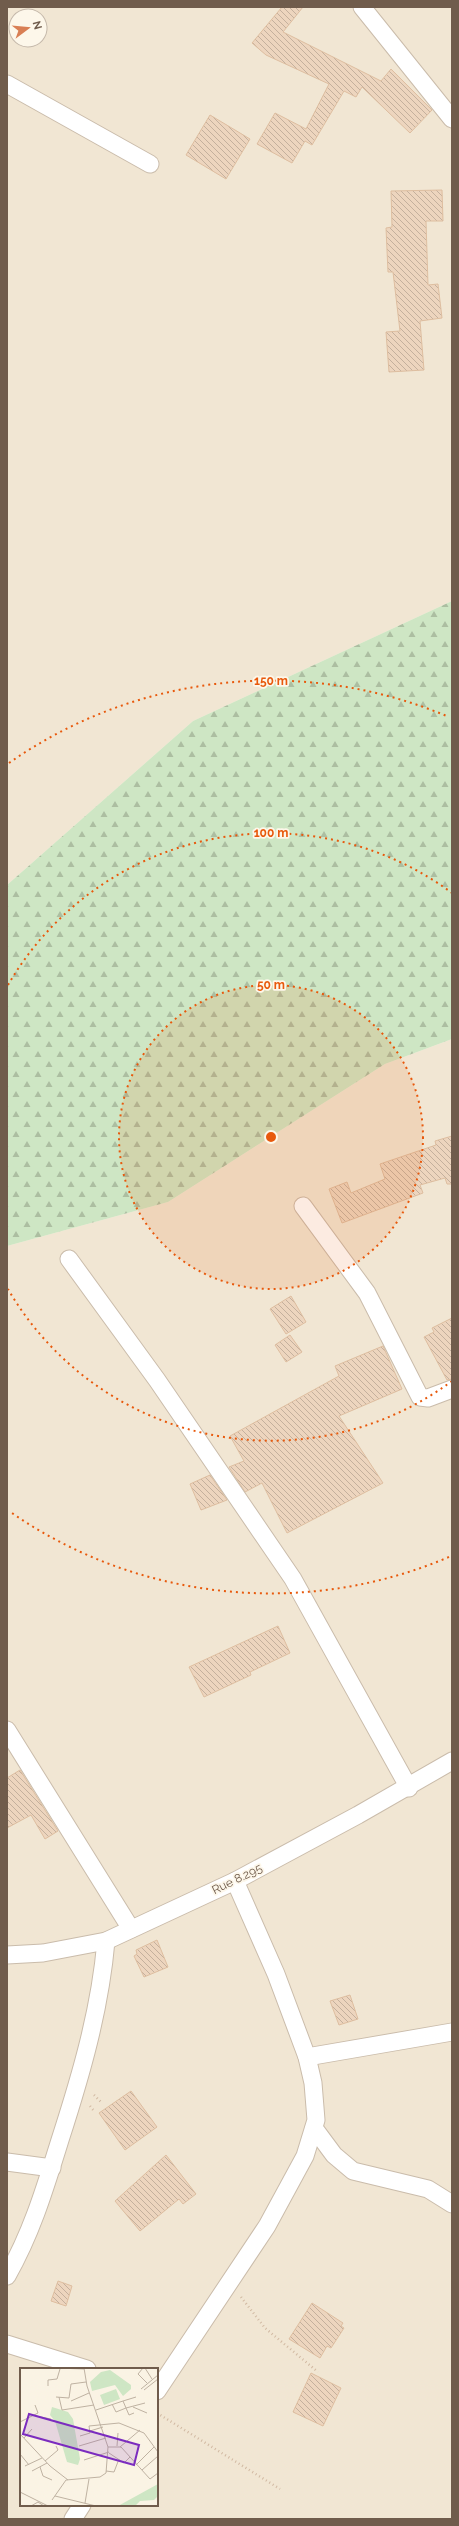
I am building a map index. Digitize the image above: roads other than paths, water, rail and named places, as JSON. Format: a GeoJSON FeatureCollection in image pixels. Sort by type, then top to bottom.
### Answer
{"type":"FeatureCollection","features":[{"type":"Feature","properties":{"kind":"street"},"geometry":{"type":"LineString","coordinates":[[362,7],[452,119]]}},
{"type":"Feature","properties":{"kind":"street"},"geometry":{"type":"LineString","coordinates":[[7,84],[150,164]]}},
{"type":"Feature","properties":{"kind":"street"},"geometry":{"type":"LineString","coordinates":[[303,1206],[367,1293],[420,1397],[428,1398],[452,1389]]}},
{"type":"Feature","properties":{"kind":"street"},"geometry":{"type":"LineString","coordinates":[[69,1259],[158,1380],[293,1579],[409,1788]]}},
{"type":"Feature","properties":{"kind":"street"},"geometry":{"type":"LineString","coordinates":[[7,1730],[131,1929]]}},
{"type":"Feature","properties":{"kind":"street","name":"Rue 8.295"},"geometry":{"type":"LineString","coordinates":[[7,1955],[43,1952],[106,1942],[235,1881],[409,1788],[452,1762]]}},
{"type":"Feature","properties":{"kind":"street"},"geometry":{"type":"LineString","coordinates":[[158,2390],[267,2226],[305,2156],[316,2120],[314,2083],[307,2057],[276,1974],[235,1881]]}},
{"type":"Feature","properties":{"kind":"street"},"geometry":{"type":"LineString","coordinates":[[7,2276],[35,2222],[52,2168],[91,2034],[102,1979],[106,1942]]}},
{"type":"Feature","properties":{"kind":"street"},"geometry":{"type":"LineString","coordinates":[[307,2057],[452,2032]]}},
{"type":"Feature","properties":{"kind":"street"},"geometry":{"type":"LineString","coordinates":[[314,2128],[334,2155],[353,2171],[428,2189],[452,2204]]}},
{"type":"Feature","properties":{"kind":"street"},"geometry":{"type":"LineString","coordinates":[[7,2162],[52,2168]]}},
{"type":"Feature","properties":{"kind":"street"},"geometry":{"type":"LineString","coordinates":[[7,2344],[84,2368]]}},
{"type":"Feature","properties":{"kind":"street"},"geometry":{"type":"LineString","coordinates":[[73,2519],[81,2506]]}}]}
